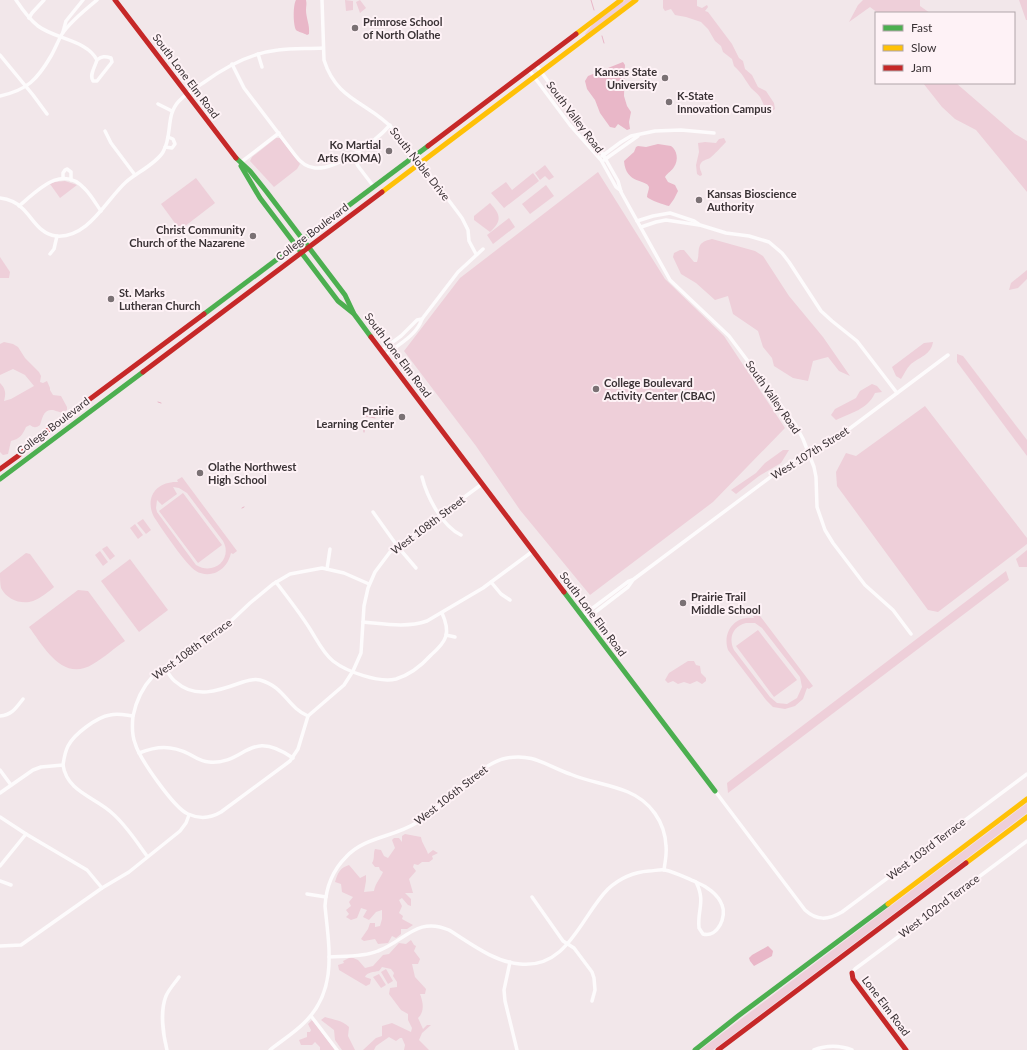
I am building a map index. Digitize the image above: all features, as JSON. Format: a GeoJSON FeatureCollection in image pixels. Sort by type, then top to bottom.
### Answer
{"type":"FeatureCollection","features":[{"type":"Feature","properties":{"kind":"main road","name":"South Lone Elm Road"},"geometry":{"type":"LineString","coordinates":[[115,0],[240,164],[260,198],[301,253],[338,301],[354,314]]}},
{"type":"Feature","properties":{"kind":"main road","name":"College Boulevard"},"geometry":{"type":"LineString","coordinates":[[0,469],[18,456],[39,437],[374,187],[621,0]]}},
{"type":"Feature","properties":{"kind":"main road","name":"College Boulevard"},"geometry":{"type":"LineString","coordinates":[[0,478],[636,0]]}},
{"type":"Feature","properties":{"kind":"main road","name":"South Lone Elm Road"},"geometry":{"type":"LineString","coordinates":[[240,164],[250,171],[309,247],[345,295],[354,314],[383,353],[715,791]]}},
{"type":"Feature","properties":{"kind":"main road"},"geometry":{"type":"LineString","coordinates":[[694,1050],[1027,799]]}},
{"type":"Feature","properties":{"kind":"main road"},"geometry":{"type":"LineString","coordinates":[[718,1050],[1027,817]]}},
{"type":"Feature","properties":{"kind":"main road","name":"Lone Elm Road"},"geometry":{"type":"LineString","coordinates":[[852,973],[853,978],[906,1050]]}},
{"type":"Feature","properties":{"kind":"street"},"geometry":{"type":"LineString","coordinates":[[16,0],[29,18],[38,26],[89,50],[97,60]]}},
{"type":"Feature","properties":{"kind":"street"},"geometry":{"type":"LineString","coordinates":[[29,18],[44,0]]}},
{"type":"Feature","properties":{"kind":"street"},"geometry":{"type":"LineString","coordinates":[[63,32],[66,21],[83,0]]}},
{"type":"Feature","properties":{"kind":"street"},"geometry":{"type":"LineString","coordinates":[[0,96],[15,92],[26,86],[38,75],[51,56],[63,32],[97,0]]}},
{"type":"Feature","properties":{"kind":"street","name":"South Noble Drive"},"geometry":{"type":"LineString","coordinates":[[322,0],[323,48],[326,67],[335,84],[349,96],[390,125],[465,222],[468,230],[469,241],[476,254]]}},
{"type":"Feature","properties":{"kind":"street"},"geometry":{"type":"LineString","coordinates":[[0,198],[6,199],[19,206],[35,225],[44,231],[57,236],[66,235],[79,230],[95,218],[119,189],[135,175],[155,161],[163,152],[168,137],[170,116],[172,111],[178,102],[187,94],[219,71],[232,64],[258,54],[277,50],[323,48]]}},
{"type":"Feature","properties":{"kind":"street"},"geometry":{"type":"LineString","coordinates":[[258,54],[262,67]]}},
{"type":"Feature","properties":{"kind":"street"},"geometry":{"type":"LineString","coordinates":[[0,55],[47,114]]}},
{"type":"Feature","properties":{"kind":"street"},"geometry":{"type":"LineString","coordinates":[[105,56],[111,58],[112,62],[97,81],[93,82],[91,75],[97,60],[100,57],[105,56]]}},
{"type":"Feature","properties":{"kind":"street"},"geometry":{"type":"LineString","coordinates":[[232,64],[244,88],[278,133],[301,162],[311,167],[325,167],[353,155],[379,137],[390,125]]}},
{"type":"Feature","properties":{"kind":"street","name":"South Valley Road"},"geometry":{"type":"LineString","coordinates":[[536,64],[564,103],[593,137],[604,155],[604,160],[616,187],[621,192],[670,280],[729,336],[795,424],[809,453],[816,477],[817,507],[827,534],[865,585],[893,610],[911,634]]}},
{"type":"Feature","properties":{"kind":"street","name":"South Valley Road"},"geometry":{"type":"LineString","coordinates":[[529,70],[570,124],[599,158],[604,160]]}},
{"type":"Feature","properties":{"kind":"street"},"geometry":{"type":"LineString","coordinates":[[158,104],[172,111]]}},
{"type":"Feature","properties":{"kind":"street"},"geometry":{"type":"LineString","coordinates":[[604,160],[639,135],[646,132],[665,130],[714,133]]}},
{"type":"Feature","properties":{"kind":"street"},"geometry":{"type":"LineString","coordinates":[[105,131],[111,143],[135,175]]}},
{"type":"Feature","properties":{"kind":"street"},"geometry":{"type":"LineString","coordinates":[[240,164],[278,133]]}},
{"type":"Feature","properties":{"kind":"street"},"geometry":{"type":"LineString","coordinates":[[599,158],[631,136],[639,135]]}},
{"type":"Feature","properties":{"kind":"street"},"geometry":{"type":"LineString","coordinates":[[165,148],[172,148],[175,144],[173,139],[168,137]]}},
{"type":"Feature","properties":{"kind":"street"},"geometry":{"type":"LineString","coordinates":[[353,155],[358,166],[374,187]]}},
{"type":"Feature","properties":{"kind":"street"},"geometry":{"type":"LineString","coordinates":[[63,178],[64,170],[67,169],[71,172],[71,180]]}},
{"type":"Feature","properties":{"kind":"street"},"geometry":{"type":"LineString","coordinates":[[19,206],[46,184],[63,178],[71,180],[84,188],[101,211]]}},
{"type":"Feature","properties":{"kind":"street"},"geometry":{"type":"LineString","coordinates":[[637,221],[657,214],[670,213],[694,221],[700,225]]}},
{"type":"Feature","properties":{"kind":"street"},"geometry":{"type":"LineString","coordinates":[[640,227],[666,220],[700,225],[726,233],[749,236],[769,242],[789,262],[821,311],[832,322],[857,341],[897,393]]}},
{"type":"Feature","properties":{"kind":"street"},"geometry":{"type":"LineString","coordinates":[[50,254],[54,249],[57,236]]}},
{"type":"Feature","properties":{"kind":"street"},"geometry":{"type":"LineString","coordinates":[[383,353],[415,331],[420,325],[422,319],[454,276],[483,249]]}},
{"type":"Feature","properties":{"kind":"street"},"geometry":{"type":"LineString","coordinates":[[383,353],[417,320],[422,319]]}},
{"type":"Feature","properties":{"kind":"street","name":"West 107th Street"},"geometry":{"type":"LineString","coordinates":[[584,618],[628,581],[634,580],[788,464],[833,441],[948,355]]}},
{"type":"Feature","properties":{"kind":"street"},"geometry":{"type":"LineString","coordinates":[[422,477],[428,496],[454,531],[461,535]]}},
{"type":"Feature","properties":{"kind":"street","name":"West 108th Street"},"geometry":{"type":"LineString","coordinates":[[308,716],[344,685],[353,672],[361,653],[364,606],[369,584],[375,572],[390,552],[482,484]]}},
{"type":"Feature","properties":{"kind":"street"},"geometry":{"type":"LineString","coordinates":[[373,512],[398,547],[416,568]]}},
{"type":"Feature","properties":{"kind":"street"},"geometry":{"type":"LineString","coordinates":[[327,569],[330,549]]}},
{"type":"Feature","properties":{"kind":"street"},"geometry":{"type":"LineString","coordinates":[[363,622],[411,625],[426,622],[491,582],[533,551]]}},
{"type":"Feature","properties":{"kind":"street","name":"West 108th Terrace"},"geometry":{"type":"LineString","coordinates":[[133,716],[136,703],[144,688],[154,676],[232,620],[276,582],[290,574],[322,568],[344,573],[369,584]]}},
{"type":"Feature","properties":{"kind":"street"},"geometry":{"type":"LineString","coordinates":[[276,582],[328,656],[333,661],[366,677],[395,679],[409,673],[427,659],[440,647],[446,635],[446,622],[442,613]]}},
{"type":"Feature","properties":{"kind":"street"},"geometry":{"type":"LineString","coordinates":[[491,582],[501,594],[510,600]]}},
{"type":"Feature","properties":{"kind":"street"},"geometry":{"type":"LineString","coordinates":[[446,635],[455,637]]}},
{"type":"Feature","properties":{"kind":"street"},"geometry":{"type":"LineString","coordinates":[[147,856],[122,823],[112,813],[74,787],[67,777],[63,765],[65,753],[77,734],[95,721],[113,714],[133,716],[134,740],[139,753],[179,808],[189,815],[210,817],[218,814],[293,758],[299,746],[308,716],[293,707],[285,695],[271,684],[258,679],[249,680],[223,689],[205,693],[197,692],[174,682],[165,668]]}},
{"type":"Feature","properties":{"kind":"street"},"geometry":{"type":"LineString","coordinates":[[0,716],[7,716],[14,711],[23,699]]}},
{"type":"Feature","properties":{"kind":"street"},"geometry":{"type":"LineString","coordinates":[[139,753],[155,747],[172,747],[203,761],[213,762],[225,761],[249,748],[263,746],[280,749],[293,758]]}},
{"type":"Feature","properties":{"kind":"street","name":"West 106th Street"},"geometry":{"type":"LineString","coordinates":[[270,1050],[300,1027],[311,1016],[325,988],[328,978],[329,957],[325,906],[326,897],[330,882],[344,858],[354,849],[368,842],[415,824],[491,764],[501,759],[516,756],[538,759],[569,774],[627,792],[640,798],[656,815],[664,832],[666,845],[664,870]]}},
{"type":"Feature","properties":{"kind":"street"},"geometry":{"type":"LineString","coordinates":[[1,793],[26,773],[36,768],[63,765]]}},
{"type":"Feature","properties":{"kind":"street"},"geometry":{"type":"LineString","coordinates":[[0,770],[11,785]]}},
{"type":"Feature","properties":{"kind":"street","name":"West 103rd Terrace"},"geometry":{"type":"LineString","coordinates":[[823,918],[832,917],[842,912],[1027,774]]}},
{"type":"Feature","properties":{"kind":"street","name":"South Lone Elm Road"},"geometry":{"type":"LineString","coordinates":[[715,791],[805,910],[815,917],[823,918]]}},
{"type":"Feature","properties":{"kind":"street"},"geometry":{"type":"LineString","coordinates":[[0,946],[21,945],[102,888],[137,866],[147,856],[180,831],[186,823],[189,815]]}},
{"type":"Feature","properties":{"kind":"street"},"geometry":{"type":"LineString","coordinates":[[0,817],[87,870],[102,888]]}},
{"type":"Feature","properties":{"kind":"street"},"geometry":{"type":"LineString","coordinates":[[0,866],[26,834]]}},
{"type":"Feature","properties":{"kind":"street","name":"West 102nd Terrace"},"geometry":{"type":"LineString","coordinates":[[852,973],[855,969],[1027,841]]}},
{"type":"Feature","properties":{"kind":"street"},"geometry":{"type":"LineString","coordinates":[[329,957],[374,952],[390,946],[416,929],[432,926],[449,930],[498,959],[525,964],[541,962],[558,953],[577,933],[602,896],[617,882],[635,874],[664,870],[696,882],[705,886],[718,898],[723,906],[724,915],[716,930],[710,934],[703,934],[699,928],[702,904],[700,890],[696,882]]}},
{"type":"Feature","properties":{"kind":"street"},"geometry":{"type":"LineString","coordinates":[[0,881],[11,885]]}},
{"type":"Feature","properties":{"kind":"street"},"geometry":{"type":"LineString","coordinates":[[307,894],[326,897]]}},
{"type":"Feature","properties":{"kind":"street"},"geometry":{"type":"LineString","coordinates":[[532,897],[563,941],[574,948],[581,957],[594,978],[596,990],[592,1001]]}},
{"type":"Feature","properties":{"kind":"street"},"geometry":{"type":"LineString","coordinates":[[510,962],[504,990],[505,1001],[517,1050]]}},
{"type":"Feature","properties":{"kind":"street"},"geometry":{"type":"LineString","coordinates":[[167,1050],[164,1035],[164,1002],[169,991],[179,977]]}},
{"type":"Feature","properties":{"kind":"street"},"geometry":{"type":"LineString","coordinates":[[311,1016],[337,1050]]}},
{"type":"Feature","properties":{"kind":"street"},"geometry":{"type":"LineString","coordinates":[[814,1050],[823,1047],[836,1046],[852,1050]]}},
{"type":"Feature","properties":{"kind":"shaded area"},"geometry":{"type":"Polygon","coordinates":[[[296,0],[306,0],[306,13],[309,31],[309,34],[307,35],[297,31],[295,27],[294,10],[296,0]]]}},
{"type":"Feature","properties":{"kind":"shaded area"},"geometry":{"type":"Polygon","coordinates":[[[345,0],[353,1],[353,10],[346,11],[345,0]]]}},
{"type":"Feature","properties":{"kind":"shaded area"},"geometry":{"type":"Polygon","coordinates":[[[360,0],[366,8],[360,13],[356,2],[360,0]]]}},
{"type":"Feature","properties":{"kind":"shaded area"},"geometry":{"type":"Polygon","coordinates":[[[625,0],[632,0],[586,35],[585,34],[593,24],[625,0]]]}},
{"type":"Feature","properties":{"kind":"shaded area"},"geometry":{"type":"Polygon","coordinates":[[[663,0],[697,0],[697,6],[702,8],[707,5],[708,7],[705,11],[708,12],[732,44],[739,58],[743,61],[745,69],[752,75],[758,87],[766,91],[774,103],[775,109],[771,112],[765,107],[759,96],[734,66],[732,59],[723,52],[721,46],[715,41],[708,29],[701,22],[675,15],[671,9],[665,11],[663,8],[663,0]]]}},
{"type":"Feature","properties":{"kind":"shaded area"},"geometry":{"type":"Polygon","coordinates":[[[863,0],[920,0],[920,6],[929,12],[877,12],[870,7],[849,22],[858,5],[863,0]]]}},
{"type":"Feature","properties":{"kind":"shaded area"},"geometry":{"type":"Polygon","coordinates":[[[1019,0],[1027,0],[1027,20],[1026,20],[1019,0]]]}},
{"type":"Feature","properties":{"kind":"shaded area"},"geometry":{"type":"Polygon","coordinates":[[[623,62],[625,65],[624,96],[627,106],[631,112],[629,122],[630,129],[627,130],[618,124],[615,128],[610,127],[600,113],[595,100],[587,89],[585,81],[588,76],[623,62]]]}},
{"type":"Feature","properties":{"kind":"shaded area"},"geometry":{"type":"Polygon","coordinates":[[[924,84],[957,84],[1015,134],[1027,141],[1027,192],[976,130],[955,119],[942,107],[924,84]]]}},
{"type":"Feature","properties":{"kind":"shaded area"},"geometry":{"type":"Polygon","coordinates":[[[276,138],[280,138],[300,164],[297,169],[274,187],[250,161],[252,157],[276,138]]]}},
{"type":"Feature","properties":{"kind":"shaded area"},"geometry":{"type":"Polygon","coordinates":[[[724,138],[726,142],[710,158],[701,163],[700,168],[702,175],[700,176],[697,174],[696,165],[699,152],[698,143],[716,143],[719,139],[724,138]]]}},
{"type":"Feature","properties":{"kind":"shaded area"},"geometry":{"type":"Polygon","coordinates":[[[658,144],[671,146],[677,155],[676,164],[665,177],[668,182],[675,185],[678,191],[669,206],[651,200],[647,197],[649,187],[645,183],[632,178],[628,174],[624,161],[638,146],[646,147],[658,144]]]}},
{"type":"Feature","properties":{"kind":"shaded area"},"geometry":{"type":"Polygon","coordinates":[[[545,165],[554,177],[549,180],[545,176],[540,180],[535,173],[545,165]]]}},
{"type":"Feature","properties":{"kind":"shaded area","name":"College Boulevard Activity Center (CBAC)"},"geometry":{"type":"Polygon","coordinates":[[[598,172],[665,279],[724,336],[785,428],[713,502],[590,595],[520,510],[476,446],[404,351],[460,278],[598,172]]]}},
{"type":"Feature","properties":{"kind":"shaded area"},"geometry":{"type":"Polygon","coordinates":[[[533,173],[539,181],[504,208],[491,193],[506,182],[512,190],[533,173]]]}},
{"type":"Feature","properties":{"kind":"shaded area"},"geometry":{"type":"Polygon","coordinates":[[[196,178],[215,203],[180,230],[161,204],[196,178]]]}},
{"type":"Feature","properties":{"kind":"shaded area"},"geometry":{"type":"Polygon","coordinates":[[[65,181],[77,185],[60,198],[50,184],[65,181]]]}},
{"type":"Feature","properties":{"kind":"shaded area"},"geometry":{"type":"Polygon","coordinates":[[[546,185],[554,196],[530,214],[522,204],[546,185]]]}},
{"type":"Feature","properties":{"kind":"shaded area"},"geometry":{"type":"Polygon","coordinates":[[[490,203],[499,218],[497,225],[490,232],[474,220],[474,216],[490,203]]]}},
{"type":"Feature","properties":{"kind":"shaded area"},"geometry":{"type":"Polygon","coordinates":[[[509,218],[515,227],[493,244],[487,235],[509,218]]]}},
{"type":"Feature","properties":{"kind":"shaded area"},"geometry":{"type":"Polygon","coordinates":[[[712,239],[755,251],[763,256],[789,296],[823,337],[850,376],[839,371],[828,357],[813,361],[808,381],[793,378],[774,366],[772,358],[763,347],[758,331],[733,314],[728,296],[715,300],[696,283],[681,274],[673,257],[674,253],[684,250],[694,262],[697,262],[700,245],[712,239]]]}},
{"type":"Feature","properties":{"kind":"shaded area"},"geometry":{"type":"Polygon","coordinates":[[[0,257],[10,272],[9,278],[0,278],[0,257]]]}},
{"type":"Feature","properties":{"kind":"shaded area"},"geometry":{"type":"Polygon","coordinates":[[[1027,270],[1027,279],[1018,288],[1009,290],[1011,283],[1027,270]]]}},
{"type":"Feature","properties":{"kind":"shaded area"},"geometry":{"type":"Polygon","coordinates":[[[4,342],[18,347],[25,358],[39,372],[41,376],[40,382],[43,383],[47,381],[53,395],[61,396],[67,410],[62,413],[53,410],[47,411],[43,415],[40,425],[34,427],[30,425],[26,427],[21,436],[11,441],[8,454],[3,455],[0,452],[0,383],[5,392],[4,401],[11,399],[34,386],[25,375],[13,369],[0,375],[0,344],[4,342]]]}},
{"type":"Feature","properties":{"kind":"shaded area"},"geometry":{"type":"Polygon","coordinates":[[[933,342],[930,350],[910,365],[901,379],[896,376],[892,367],[924,343],[933,342]]]}},
{"type":"Feature","properties":{"kind":"shaded area"},"geometry":{"type":"Polygon","coordinates":[[[957,354],[963,356],[1027,440],[1027,456],[957,362],[957,354]]]}},
{"type":"Feature","properties":{"kind":"shaded area"},"geometry":{"type":"Polygon","coordinates":[[[872,384],[877,386],[882,392],[875,393],[864,407],[836,420],[831,415],[835,409],[856,398],[860,391],[872,384]]]}},
{"type":"Feature","properties":{"kind":"shaded area"},"geometry":{"type":"Polygon","coordinates":[[[925,406],[1027,538],[1027,544],[938,612],[928,610],[837,486],[836,472],[846,453],[856,456],[925,406]]]}},
{"type":"Feature","properties":{"kind":"shaded area"},"geometry":{"type":"Polygon","coordinates":[[[783,450],[789,450],[781,463],[759,476],[736,494],[731,490],[756,473],[765,463],[783,450]]]}},
{"type":"Feature","properties":{"kind":"shaded area"},"geometry":{"type":"Polygon","coordinates":[[[182,477],[237,551],[233,554],[231,553],[226,564],[215,573],[204,574],[198,572],[186,562],[154,517],[151,510],[154,492],[164,484],[178,482],[177,480],[182,477]],[[173,487],[177,494],[162,505],[157,500],[157,512],[196,565],[203,568],[215,567],[220,564],[226,554],[223,541],[187,493],[179,488],[173,487]]]}},
{"type":"Feature","properties":{"kind":"shaded area"},"geometry":{"type":"Polygon","coordinates":[[[183,493],[222,545],[198,563],[159,511],[183,493]]]}},
{"type":"Feature","properties":{"kind":"shaded area"},"geometry":{"type":"Polygon","coordinates":[[[143,519],[151,530],[146,534],[137,523],[143,519]]]}},
{"type":"Feature","properties":{"kind":"shaded area"},"geometry":{"type":"Polygon","coordinates":[[[135,524],[143,535],[138,539],[130,528],[135,524]]]}},
{"type":"Feature","properties":{"kind":"shaded area"},"geometry":{"type":"Polygon","coordinates":[[[107,546],[115,556],[110,560],[102,549],[107,546]]]}},
{"type":"Feature","properties":{"kind":"shaded area"},"geometry":{"type":"Polygon","coordinates":[[[1027,550],[1027,567],[1019,567],[1016,559],[1027,550]]]}},
{"type":"Feature","properties":{"kind":"shaded area"},"geometry":{"type":"Polygon","coordinates":[[[100,551],[108,562],[103,566],[95,555],[100,551]]]}},
{"type":"Feature","properties":{"kind":"shaded area"},"geometry":{"type":"Polygon","coordinates":[[[26,553],[30,554],[54,587],[36,600],[20,602],[7,596],[1,588],[0,573],[26,553]]]}},
{"type":"Feature","properties":{"kind":"shaded area"},"geometry":{"type":"Polygon","coordinates":[[[130,559],[168,610],[139,632],[101,581],[130,559]]]}},
{"type":"Feature","properties":{"kind":"shaded area"},"geometry":{"type":"Polygon","coordinates":[[[1006,571],[1009,580],[728,793],[727,783],[1006,571]]]}},
{"type":"Feature","properties":{"kind":"shaded area"},"geometry":{"type":"Polygon","coordinates":[[[78,590],[88,591],[125,641],[93,664],[82,669],[72,669],[55,660],[29,627],[78,590]]]}},
{"type":"Feature","properties":{"kind":"shaded area"},"geometry":{"type":"Polygon","coordinates":[[[757,612],[813,686],[809,689],[807,688],[803,699],[795,706],[785,709],[773,707],[728,650],[727,637],[732,626],[741,619],[754,618],[753,616],[757,612]],[[746,623],[735,630],[732,637],[732,646],[770,697],[777,703],[787,704],[797,698],[802,687],[800,677],[762,628],[755,623],[746,623]]]}},
{"type":"Feature","properties":{"kind":"shaded area"},"geometry":{"type":"Polygon","coordinates":[[[758,630],[797,680],[774,697],[736,646],[758,630]]]}},
{"type":"Feature","properties":{"kind":"shaded area"},"geometry":{"type":"Polygon","coordinates":[[[688,661],[694,661],[696,665],[700,666],[701,673],[706,678],[706,681],[702,684],[697,681],[690,684],[684,682],[678,684],[673,681],[668,683],[665,680],[669,673],[688,661]]]}},
{"type":"Feature","properties":{"kind":"shaded area"},"geometry":{"type":"Polygon","coordinates":[[[1027,803],[1027,813],[713,1050],[700,1050],[1027,803]]]}},
{"type":"Feature","properties":{"kind":"shaded area"},"geometry":{"type":"Polygon","coordinates":[[[405,834],[421,837],[428,854],[433,850],[438,853],[432,856],[433,859],[429,862],[422,862],[418,865],[414,864],[413,867],[416,871],[409,879],[413,893],[405,893],[411,899],[411,906],[408,905],[402,898],[399,900],[402,906],[399,913],[403,916],[402,919],[413,925],[407,929],[401,929],[401,934],[396,938],[392,936],[388,943],[378,944],[375,939],[364,941],[361,939],[370,923],[375,923],[375,927],[380,926],[382,910],[376,912],[369,920],[363,917],[367,910],[361,908],[357,918],[351,920],[346,917],[349,914],[346,910],[351,906],[349,902],[353,897],[342,892],[341,884],[335,882],[337,876],[341,869],[349,865],[360,878],[366,875],[364,892],[374,891],[383,872],[379,867],[375,867],[372,863],[375,849],[381,850],[384,856],[388,858],[395,848],[392,840],[394,838],[399,838],[402,842],[402,836],[405,834]]]}},
{"type":"Feature","properties":{"kind":"shaded area"},"geometry":{"type":"Polygon","coordinates":[[[411,940],[416,946],[414,951],[420,959],[418,964],[412,964],[415,977],[426,989],[425,994],[420,994],[423,1003],[422,1012],[418,1018],[423,1029],[427,1025],[431,1025],[422,1033],[419,1040],[429,1050],[404,1050],[405,1045],[402,1038],[396,1041],[389,1037],[376,1046],[374,1050],[363,1050],[376,1038],[382,1036],[382,1026],[392,1023],[411,1032],[412,1028],[408,1020],[408,1014],[401,1010],[389,994],[390,988],[397,987],[397,982],[393,976],[394,973],[391,969],[382,967],[379,971],[367,974],[365,977],[371,979],[370,984],[366,986],[339,970],[338,965],[344,963],[343,961],[351,957],[358,960],[365,968],[373,966],[383,955],[389,954],[399,943],[406,944],[411,940]]]}},
{"type":"Feature","properties":{"kind":"shaded area"},"geometry":{"type":"Polygon","coordinates":[[[768,946],[773,951],[772,956],[754,966],[749,958],[768,946]]]}},
{"type":"Feature","properties":{"kind":"shaded area"},"geometry":{"type":"Polygon","coordinates":[[[386,969],[393,981],[388,984],[381,972],[386,969]]]}},
{"type":"Feature","properties":{"kind":"shaded area"},"geometry":{"type":"Polygon","coordinates":[[[379,974],[386,985],[381,988],[373,977],[379,974]]]}},
{"type":"Feature","properties":{"kind":"shaded area"},"geometry":{"type":"Polygon","coordinates":[[[325,1017],[341,1022],[349,1027],[348,1036],[355,1050],[342,1050],[335,1040],[334,1030],[321,1020],[325,1017]]]}},
{"type":"Feature","properties":{"kind":"shaded area"},"geometry":{"type":"Polygon","coordinates":[[[312,1020],[335,1050],[320,1050],[320,1047],[315,1042],[312,1045],[301,1045],[299,1040],[307,1037],[307,1032],[310,1032],[311,1030],[308,1024],[312,1020]]]}},
{"type":"Feature","properties":{"kind":"waterway"},"geometry":{"type":"LineString","coordinates":[[591,0],[594,10]]}},
{"type":"Feature","properties":{"kind":"waterway"},"geometry":{"type":"LineString","coordinates":[[602,36],[604,43]]}},
{"type":"Feature","properties":{"kind":"waterway"},"geometry":{"type":"LineString","coordinates":[[366,416],[375,418]]}},
{"type":"Feature","properties":{"kind":"traffic: fast"},"geometry":{"type":"LineString","coordinates":[[204,314],[428,146]]}},
{"type":"Feature","properties":{"kind":"traffic: fast"},"geometry":{"type":"LineString","coordinates":[[236,158],[250,171],[266,191],[345,295],[354,314],[371,337]]}},
{"type":"Feature","properties":{"kind":"traffic: fast"},"geometry":{"type":"LineString","coordinates":[[241,166],[260,198],[338,301],[353,313]]}},
{"type":"Feature","properties":{"kind":"traffic: fast"},"geometry":{"type":"LineString","coordinates":[[0,479],[143,372]]}},
{"type":"Feature","properties":{"kind":"traffic: fast"},"geometry":{"type":"LineString","coordinates":[[564,592],[715,791]]}},
{"type":"Feature","properties":{"kind":"traffic: fast"},"geometry":{"type":"LineString","coordinates":[[695,1050],[888,904]]}},
{"type":"Feature","properties":{"kind":"traffic: slow"},"geometry":{"type":"LineString","coordinates":[[576,34],[621,0]]}},
{"type":"Feature","properties":{"kind":"traffic: slow"},"geometry":{"type":"LineString","coordinates":[[382,192],[636,0]]}},
{"type":"Feature","properties":{"kind":"traffic: slow"},"geometry":{"type":"LineString","coordinates":[[888,904],[1027,799]]}},
{"type":"Feature","properties":{"kind":"traffic: slow"},"geometry":{"type":"LineString","coordinates":[[966,863],[1027,817]]}},
{"type":"Feature","properties":{"kind":"traffic: jam"},"geometry":{"type":"LineString","coordinates":[[115,0],[236,158]]}},
{"type":"Feature","properties":{"kind":"traffic: jam"},"geometry":{"type":"LineString","coordinates":[[428,146],[576,34]]}},
{"type":"Feature","properties":{"kind":"traffic: jam"},"geometry":{"type":"LineString","coordinates":[[143,372],[382,192]]}},
{"type":"Feature","properties":{"kind":"traffic: jam"},"geometry":{"type":"LineString","coordinates":[[0,469],[18,456],[39,437],[204,314]]}},
{"type":"Feature","properties":{"kind":"traffic: jam"},"geometry":{"type":"LineString","coordinates":[[371,337],[564,592]]}},
{"type":"Feature","properties":{"kind":"traffic: jam"},"geometry":{"type":"LineString","coordinates":[[718,1050],[966,863]]}},
{"type":"Feature","properties":{"kind":"traffic: jam"},"geometry":{"type":"LineString","coordinates":[[852,973],[853,979],[906,1050]]}},
{"type":"Feature","properties":{"kind":"place","name":"Primrose School of North Olathe"},"geometry":{"type":"Point","coordinates":[355,28]}},
{"type":"Feature","properties":{"kind":"place","name":"Kansas State University"},"geometry":{"type":"Point","coordinates":[665,78]}},
{"type":"Feature","properties":{"kind":"place","name":"K-State Innovation Campus"},"geometry":{"type":"Point","coordinates":[669,102]}},
{"type":"Feature","properties":{"kind":"place","name":"Ko Martial Arts (KOMA)"},"geometry":{"type":"Point","coordinates":[389,151]}},
{"type":"Feature","properties":{"kind":"place","name":"Kansas Bioscience Authority"},"geometry":{"type":"Point","coordinates":[699,200]}},
{"type":"Feature","properties":{"kind":"place","name":"Christ Community Church of the Nazarene"},"geometry":{"type":"Point","coordinates":[253,236]}},
{"type":"Feature","properties":{"kind":"place","name":"St. Marks Lutheran Church"},"geometry":{"type":"Point","coordinates":[111,299]}},
{"type":"Feature","properties":{"kind":"place","name":"College Boulevard Activity Center (CBAC)"},"geometry":{"type":"Point","coordinates":[596,389]}},
{"type":"Feature","properties":{"kind":"place","name":"Prairie Learning Center"},"geometry":{"type":"Point","coordinates":[402,417]}},
{"type":"Feature","properties":{"kind":"place","name":"Olathe Northwest High School"},"geometry":{"type":"Point","coordinates":[200,473]}},
{"type":"Feature","properties":{"kind":"place","name":"Prairie Trail Middle School"},"geometry":{"type":"Point","coordinates":[683,603]}}]}
